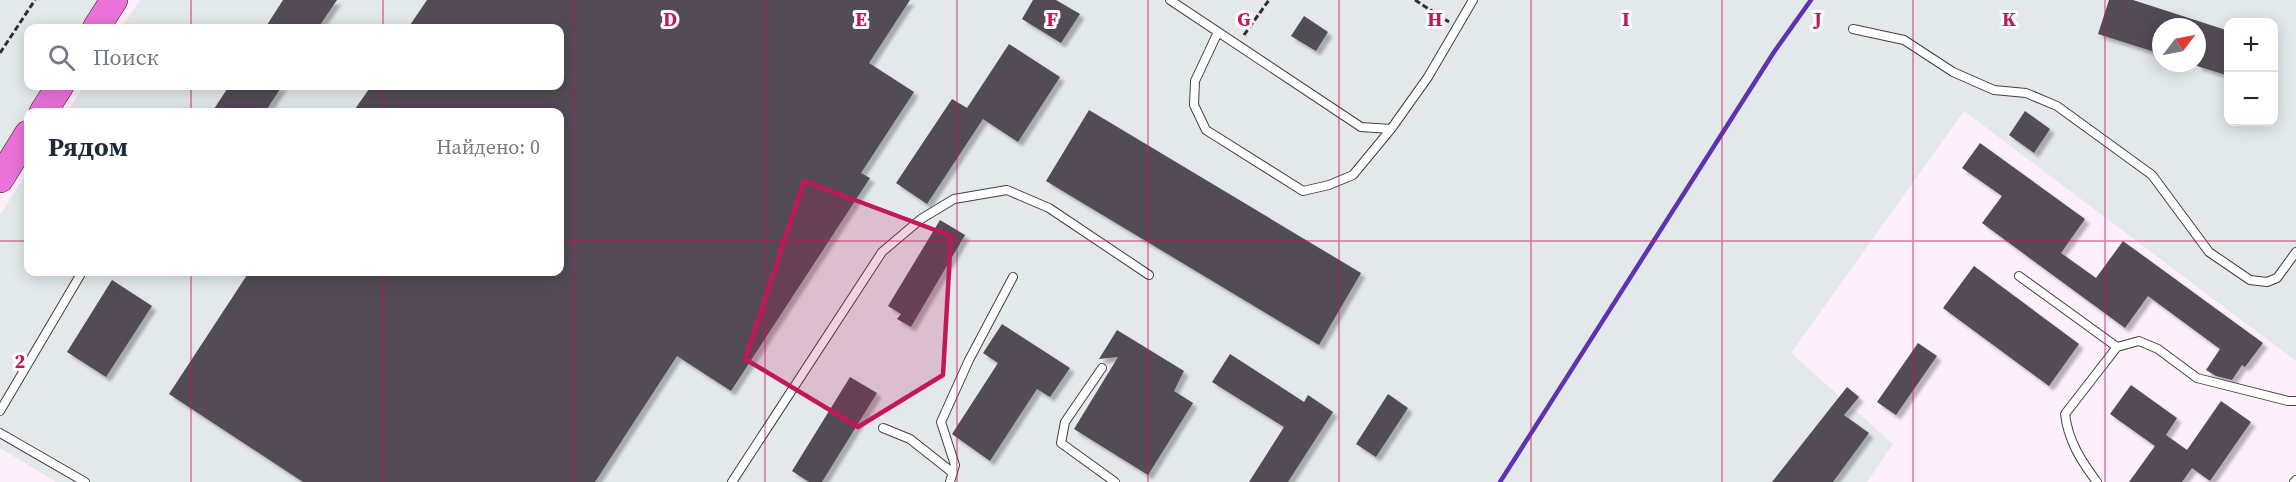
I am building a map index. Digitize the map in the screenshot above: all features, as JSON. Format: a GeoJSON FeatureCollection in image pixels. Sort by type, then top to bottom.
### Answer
{"type":"FeatureCollection","features":[{"type":"Feature","properties":{"kind":"main road"},"geometry":{"type":"LineString","coordinates":[[99,24],[114,0]]}},
{"type":"Feature","properties":{"kind":"main road"},"geometry":{"type":"LineString","coordinates":[[45,108],[57,90]]}},
{"type":"Feature","properties":{"kind":"main road"},"geometry":{"type":"LineString","coordinates":[[0,179],[24,140]]}},
{"type":"Feature","properties":{"kind":"lane"},"geometry":{"type":"LineString","coordinates":[[1170,0],[1361,127],[1391,129]]}},
{"type":"Feature","properties":{"kind":"lane"},"geometry":{"type":"LineString","coordinates":[[1218,32],[1195,81],[1194,105],[1206,130],[1303,190],[1353,175],[1391,129],[1428,77],[1473,0]]}},
{"type":"Feature","properties":{"kind":"lane"},"geometry":{"type":"LineString","coordinates":[[1853,29],[1904,40],[1953,72],[1984,86],[1994,90],[2026,93],[2057,106],[2152,175],[2209,252],[2250,280],[2267,282],[2277,278],[2296,252]]}},
{"type":"Feature","properties":{"kind":"lane"},"geometry":{"type":"LineString","coordinates":[[732,482],[882,252],[921,219],[954,199],[1007,190],[1049,208],[1149,275]]}},
{"type":"Feature","properties":{"kind":"lane"},"geometry":{"type":"LineString","coordinates":[[0,411],[80,276]]}},
{"type":"Feature","properties":{"kind":"lane"},"geometry":{"type":"LineString","coordinates":[[2019,276],[2118,347]]}},
{"type":"Feature","properties":{"kind":"lane"},"geometry":{"type":"LineString","coordinates":[[883,428],[910,439],[951,478],[955,465],[941,422],[969,360],[1013,277]]}},
{"type":"Feature","properties":{"kind":"lane"},"geometry":{"type":"LineString","coordinates":[[2097,482],[2082,462],[2067,429],[2065,414],[2118,347],[2139,341],[2157,350],[2198,378],[2288,401],[2296,401]]}},
{"type":"Feature","properties":{"kind":"lane"},"geometry":{"type":"LineString","coordinates":[[1102,368],[1065,422],[1061,444],[1115,482]]}},
{"type":"Feature","properties":{"kind":"lane"},"geometry":{"type":"LineString","coordinates":[[0,433],[85,482]]}},
{"type":"Feature","properties":{"kind":"path"},"geometry":{"type":"LineString","coordinates":[[0,53],[34,0]]}},
{"type":"Feature","properties":{"kind":"path"},"geometry":{"type":"LineString","coordinates":[[1237,44],[1269,0]]}},
{"type":"Feature","properties":{"kind":"path"},"geometry":{"type":"LineString","coordinates":[[1415,0],[1456,27]]}},
{"type":"Feature","properties":{"kind":"highlighted area"},"geometry":{"type":"Polygon","coordinates":[[[804,181],[951,236],[943,375],[858,427],[745,359],[804,181]]]}},
{"type":"Feature","properties":{"kind":"shaded area"},"geometry":{"type":"Polygon","coordinates":[[[0,0],[99,0],[84,24],[24,24],[24,90],[42,90],[31,108],[24,108],[24,119],[0,157],[0,0]]]}},
{"type":"Feature","properties":{"kind":"shaded area"},"geometry":{"type":"Polygon","coordinates":[[[140,0],[2296,0],[2296,361],[1964,111],[1791,353],[1893,444],[1867,482],[56,482],[0,448],[0,215],[24,177],[24,276],[564,276],[564,108],[70,108],[81,90],[564,90],[564,24],[124,24],[140,0]]]}},
{"type":"Feature","properties":{"kind":"building"},"geometry":{"type":"Polygon","coordinates":[[[283,0],[337,0],[321,24],[268,24],[283,0]]]}},
{"type":"Feature","properties":{"kind":"building"},"geometry":{"type":"Polygon","coordinates":[[[427,0],[910,0],[869,63],[914,92],[861,173],[870,178],[731,391],[677,356],[595,482],[303,482],[169,394],[246,276],[564,276],[564,108],[356,108],[368,90],[564,90],[564,24],[411,24],[427,0]]]}},
{"type":"Feature","properties":{"kind":"building"},"geometry":{"type":"Polygon","coordinates":[[[1033,0],[1056,0],[1080,14],[1061,43],[1022,19],[1033,0]]]}},
{"type":"Feature","properties":{"kind":"building"},"geometry":{"type":"Polygon","coordinates":[[[2109,0],[2133,0],[2189,18],[2152,18],[2152,51],[2098,34],[2109,0]]]}},
{"type":"Feature","properties":{"kind":"building"},"geometry":{"type":"Polygon","coordinates":[[[1304,16],[1328,32],[1316,51],[1291,36],[1304,16]]]}},
{"type":"Feature","properties":{"kind":"building"},"geometry":{"type":"Polygon","coordinates":[[[2206,24],[2224,29],[2224,74],[2206,69],[2206,24]]]}},
{"type":"Feature","properties":{"kind":"building"},"geometry":{"type":"Polygon","coordinates":[[[1009,44],[1060,77],[1018,142],[983,119],[927,204],[896,183],[952,99],[967,108],[1009,44]]]}},
{"type":"Feature","properties":{"kind":"building"},"geometry":{"type":"Polygon","coordinates":[[[226,90],[279,90],[268,108],[215,108],[226,90]]]}},
{"type":"Feature","properties":{"kind":"building"},"geometry":{"type":"Polygon","coordinates":[[[1089,110],[1361,273],[1319,345],[1046,181],[1089,110]]]}},
{"type":"Feature","properties":{"kind":"building"},"geometry":{"type":"Polygon","coordinates":[[[2025,111],[2050,129],[2034,153],[2009,135],[2025,111]]]}},
{"type":"Feature","properties":{"kind":"building"},"geometry":{"type":"Polygon","coordinates":[[[1980,143],[2085,219],[2061,253],[2096,278],[2123,241],[2263,343],[2245,367],[2242,365],[2232,380],[2216,376],[2206,370],[2220,349],[2148,296],[2125,328],[1982,223],[2002,196],[1962,168],[1980,143]]]}},
{"type":"Feature","properties":{"kind":"building"},"geometry":{"type":"Polygon","coordinates":[[[940,220],[965,235],[911,327],[897,319],[901,314],[888,306],[940,220]]]}},
{"type":"Feature","properties":{"kind":"building"},"geometry":{"type":"Polygon","coordinates":[[[1974,266],[2079,344],[2049,386],[1943,308],[1974,266]]]}},
{"type":"Feature","properties":{"kind":"building"},"geometry":{"type":"Polygon","coordinates":[[[112,280],[152,306],[106,377],[67,352],[112,280]]]}},
{"type":"Feature","properties":{"kind":"building"},"geometry":{"type":"Polygon","coordinates":[[[1002,324],[1070,368],[1050,397],[1037,389],[990,461],[952,434],[998,363],[983,353],[1002,324]]]}},
{"type":"Feature","properties":{"kind":"building"},"geometry":{"type":"Polygon","coordinates":[[[1117,330],[1184,371],[1174,391],[1193,403],[1148,475],[1074,429],[1118,357],[1099,359],[1117,330]]]}},
{"type":"Feature","properties":{"kind":"building"},"geometry":{"type":"Polygon","coordinates":[[[1918,343],[1937,356],[1896,415],[1877,402],[1918,343]]]}},
{"type":"Feature","properties":{"kind":"building"},"geometry":{"type":"Polygon","coordinates":[[[1230,354],[1304,402],[1308,395],[1333,412],[1288,482],[1249,482],[1284,427],[1212,382],[1230,354]]]}},
{"type":"Feature","properties":{"kind":"building"},"geometry":{"type":"Polygon","coordinates":[[[850,377],[877,393],[822,482],[809,482],[792,471],[850,377]]]}},
{"type":"Feature","properties":{"kind":"building"},"geometry":{"type":"Polygon","coordinates":[[[2131,385],[2177,418],[2166,435],[2187,450],[2221,401],[2251,422],[2210,481],[2192,468],[2182,482],[2129,482],[2155,446],[2110,414],[2131,385]]]}},
{"type":"Feature","properties":{"kind":"building"},"geometry":{"type":"Polygon","coordinates":[[[1847,387],[1859,397],[1844,415],[1869,433],[1833,482],[1772,482],[1847,387]]]}},
{"type":"Feature","properties":{"kind":"building"},"geometry":{"type":"Polygon","coordinates":[[[1388,394],[1408,408],[1376,457],[1356,444],[1388,394]]]}},
{"type":"Feature","properties":{"kind":"railway"},"geometry":{"type":"LineString","coordinates":[[1500,482],[1774,52],[1811,0]]}}]}
